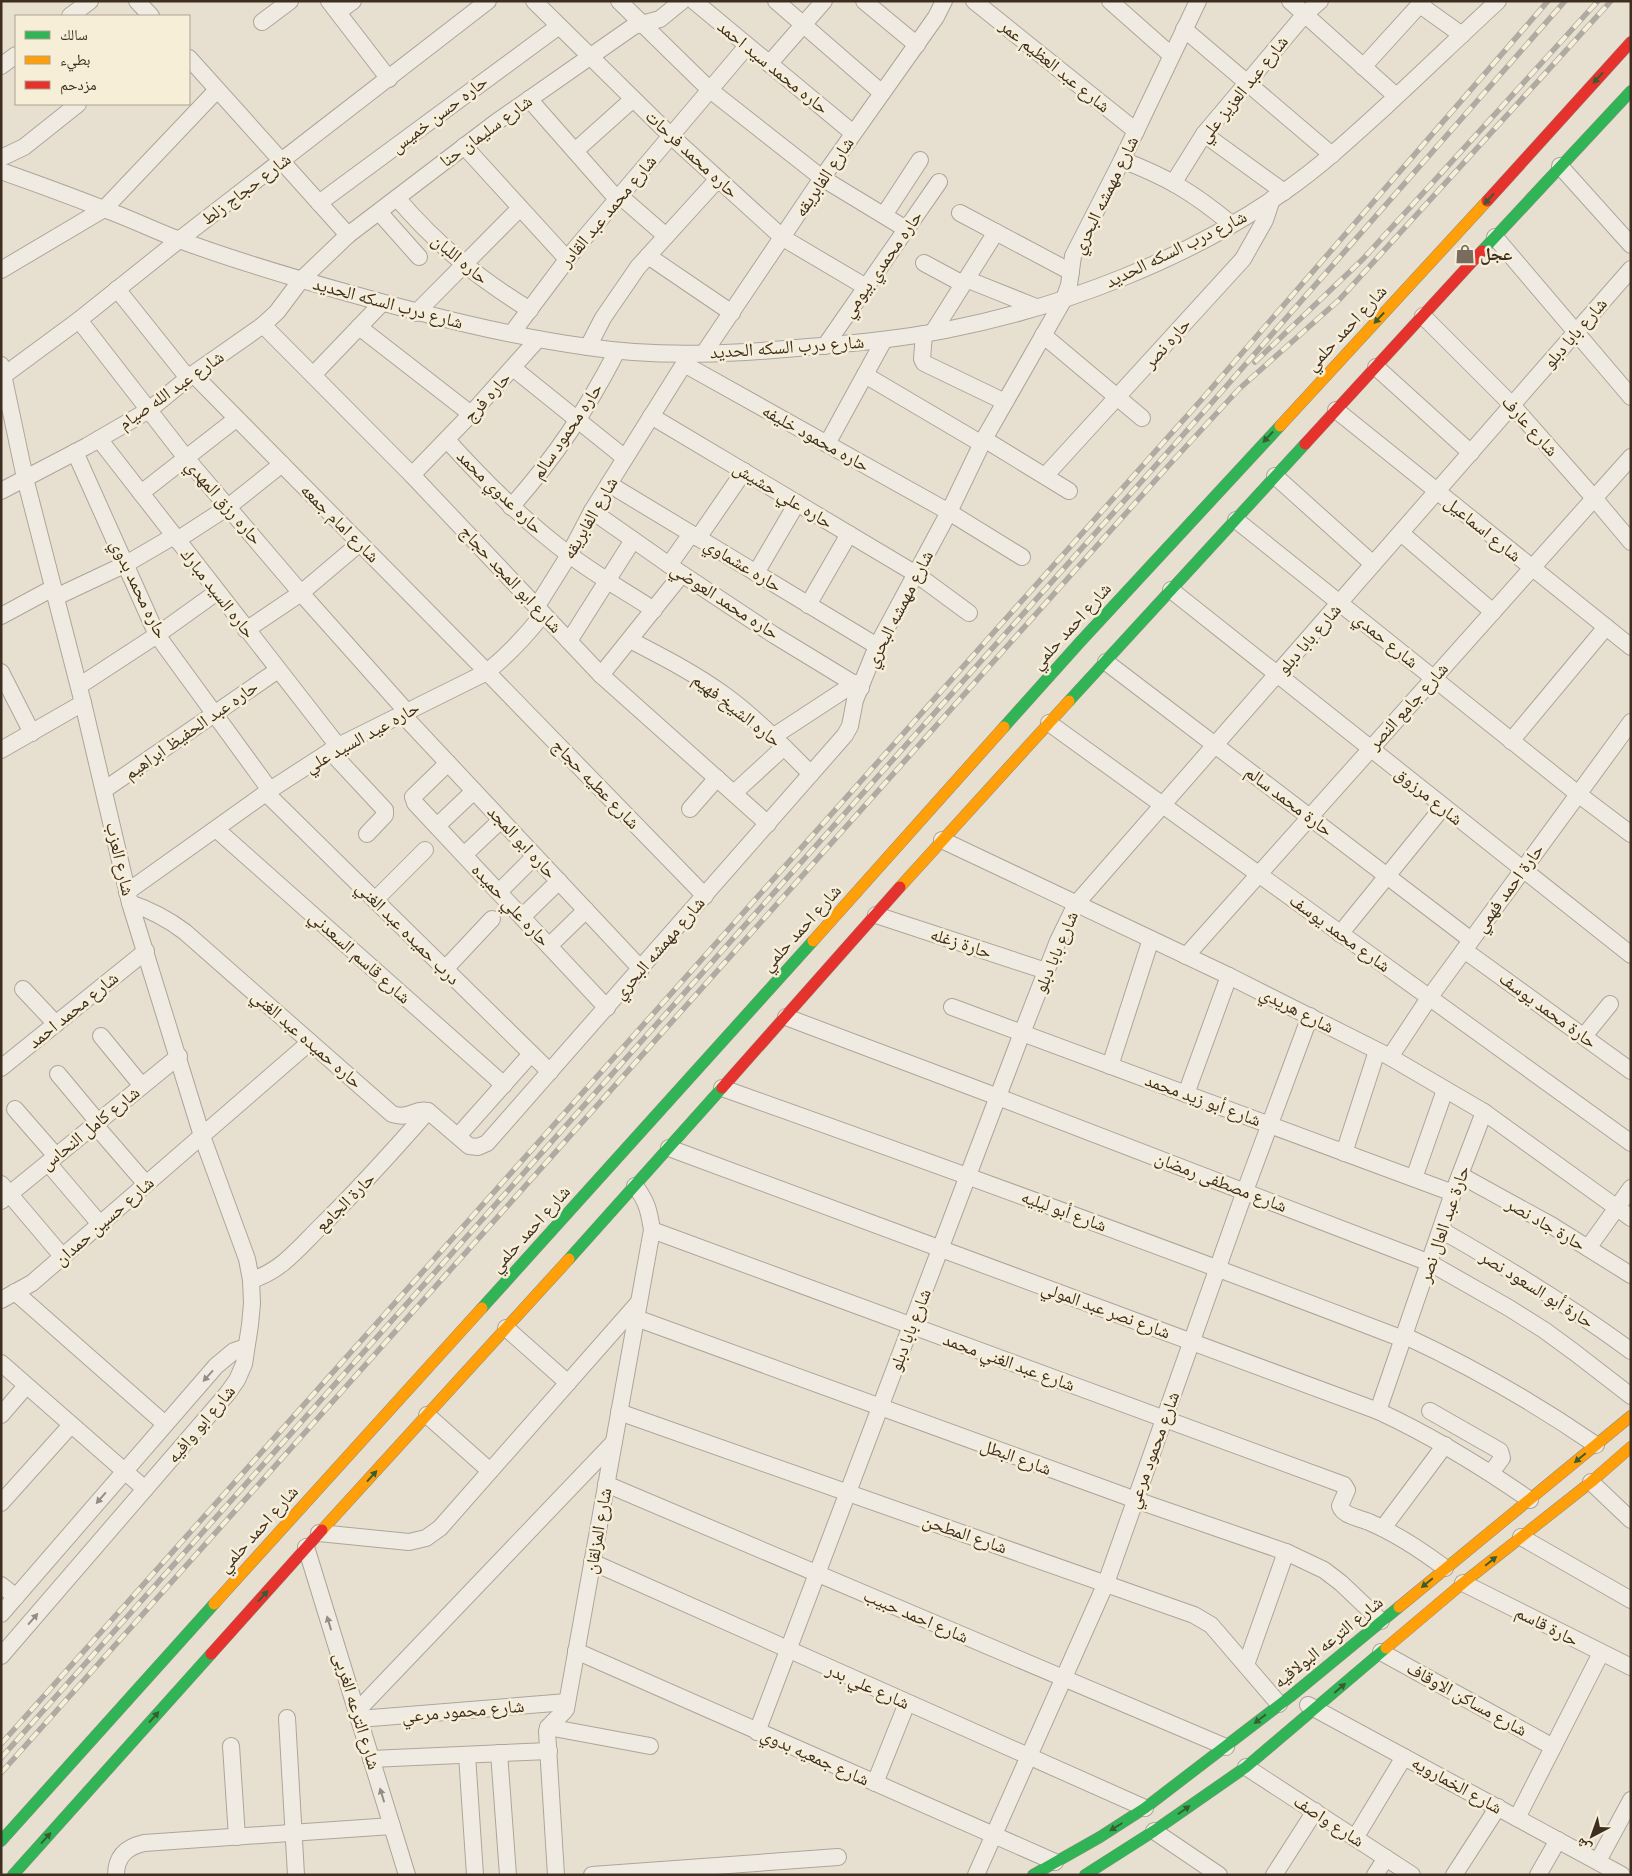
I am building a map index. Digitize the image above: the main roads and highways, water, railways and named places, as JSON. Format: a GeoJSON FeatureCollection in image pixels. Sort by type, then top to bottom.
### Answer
{"type":"FeatureCollection","features":[{"type":"Feature","properties":{"kind":"main road","name":"شارع احمد حلمي"},"geometry":{"type":"LineString","coordinates":[[1,1841],[1082,641],[1428,266],[1631,42]]}},
{"type":"Feature","properties":{"kind":"main road"},"geometry":{"type":"LineString","coordinates":[[14,1875],[306,1547],[635,1186],[942,840],[1631,91]]}},
{"type":"Feature","properties":{"kind":"main road","name":"شارع الترعه البولاقيه"},"geometry":{"type":"LineString","coordinates":[[1033,1875],[1100,1837],[1145,1808],[1226,1747],[1631,1416]]}},
{"type":"Feature","properties":{"kind":"main road"},"geometry":{"type":"LineString","coordinates":[[1085,1875],[1154,1831],[1246,1767],[1463,1583],[1591,1482],[1631,1447]]}},
{"type":"Feature","properties":{"kind":"railway"},"geometry":{"type":"LineString","coordinates":[[1,1744],[1203,398],[1548,1]]}},
{"type":"Feature","properties":{"kind":"railway"},"geometry":{"type":"LineString","coordinates":[[1,1758],[1208,407],[1565,1]]}},
{"type":"Feature","properties":{"kind":"railway"},"geometry":{"type":"LineString","coordinates":[[1255,362],[1363,259],[1598,1]]}},
{"type":"Feature","properties":{"kind":"railway"},"geometry":{"type":"LineString","coordinates":[[1,1773],[1170,464],[1239,389],[1339,300],[1611,1]]}},
{"type":"Feature","properties":{"kind":"place","name":"عجل"},"geometry":{"type":"Point","coordinates":[1465,254]}}]}
